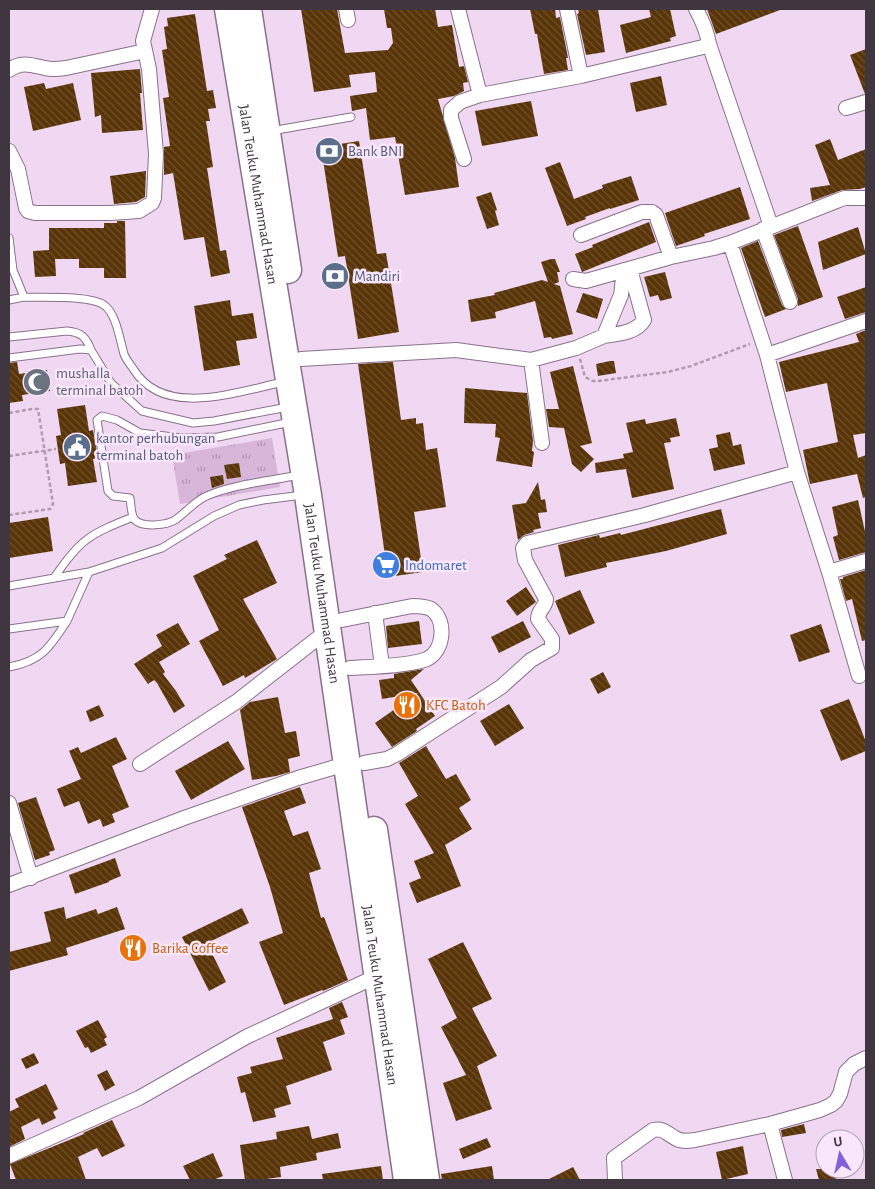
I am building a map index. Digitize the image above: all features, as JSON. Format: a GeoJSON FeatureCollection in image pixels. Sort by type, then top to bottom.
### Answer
{"type":"FeatureCollection","features":[{"type":"Feature","properties":{"kind":"highway","name":"Jalan Teuku Muhammad Hasan"},"geometry":{"type":"LineString","coordinates":[[228,9],[298,373]]}},
{"type":"Feature","properties":{"kind":"highway","name":"Jalan Teuku Muhammad Hasan"},"geometry":{"type":"LineString","coordinates":[[248,9],[268,132],[310,484],[335,626],[350,668],[355,764],[377,976],[397,1047],[426,1180]]}},
{"type":"Feature","properties":{"kind":"highway","name":"Jalan Teuku Muhammad Hasan"},"geometry":{"type":"LineString","coordinates":[[302,413],[397,1047],[407,1180]]}},
{"type":"Feature","properties":{"kind":"street"},"geometry":{"type":"LineString","coordinates":[[9,151],[18,169],[26,208],[35,214],[139,211],[152,203],[154,198],[156,154],[149,69],[143,41],[152,9]]}},
{"type":"Feature","properties":{"kind":"street"},"geometry":{"type":"LineString","coordinates":[[458,9],[480,95]]}},
{"type":"Feature","properties":{"kind":"street"},"geometry":{"type":"LineString","coordinates":[[568,9],[581,76]]}},
{"type":"Feature","properties":{"kind":"street"},"geometry":{"type":"LineString","coordinates":[[696,9],[703,23],[790,302]]}},
{"type":"Feature","properties":{"kind":"street"},"geometry":{"type":"LineString","coordinates":[[464,159],[450,113],[454,106],[460,102],[480,95],[581,76],[696,49],[709,44]]}},
{"type":"Feature","properties":{"kind":"street"},"geometry":{"type":"LineString","coordinates":[[9,70],[20,64],[29,64],[55,70],[145,51]]}},
{"type":"Feature","properties":{"kind":"street"},"geometry":{"type":"LineString","coordinates":[[846,108],[866,102]]}},
{"type":"Feature","properties":{"kind":"street"},"geometry":{"type":"LineString","coordinates":[[573,279],[586,281],[672,257],[714,248],[845,198],[866,198]]}},
{"type":"Feature","properties":{"kind":"street"},"geometry":{"type":"LineString","coordinates":[[581,235],[642,212],[652,212],[656,215],[672,257]]}},
{"type":"Feature","properties":{"kind":"street"},"geometry":{"type":"LineString","coordinates":[[730,243],[767,355],[797,472],[829,572],[859,676]]}},
{"type":"Feature","properties":{"kind":"street"},"geometry":{"type":"LineString","coordinates":[[298,373],[456,350],[531,360],[576,348],[604,336],[628,332],[640,327],[644,320],[627,270]]}},
{"type":"Feature","properties":{"kind":"street"},"geometry":{"type":"LineString","coordinates":[[604,336],[621,295],[627,270]]}},
{"type":"Feature","properties":{"kind":"street"},"geometry":{"type":"LineString","coordinates":[[767,355],[866,320]]}},
{"type":"Feature","properties":{"kind":"street"},"geometry":{"type":"LineString","coordinates":[[531,360],[542,443]]}},
{"type":"Feature","properties":{"kind":"street"},"geometry":{"type":"LineString","coordinates":[[9,885],[184,818],[298,778],[397,754],[501,687],[531,660],[552,648],[552,639],[538,619],[539,612],[545,607],[546,599],[525,560],[523,548],[527,543],[645,515],[797,472]]}},
{"type":"Feature","properties":{"kind":"street"},"geometry":{"type":"LineString","coordinates":[[829,572],[866,561]]}},
{"type":"Feature","properties":{"kind":"street"},"geometry":{"type":"LineString","coordinates":[[140,764],[236,702],[335,626],[375,613],[412,606],[423,606],[432,610],[437,616],[442,631],[440,645],[434,654],[426,659],[382,666],[350,668]]}},
{"type":"Feature","properties":{"kind":"street"},"geometry":{"type":"LineString","coordinates":[[375,613],[382,666]]}},
{"type":"Feature","properties":{"kind":"street"},"geometry":{"type":"LineString","coordinates":[[9,803],[31,878]]}},
{"type":"Feature","properties":{"kind":"street"},"geometry":{"type":"LineString","coordinates":[[9,1156],[138,1098],[246,1037],[377,976]]}},
{"type":"Feature","properties":{"kind":"street"},"geometry":{"type":"LineString","coordinates":[[615,1180],[614,1158],[653,1130],[667,1131],[675,1138],[683,1141],[695,1140],[770,1124],[820,1110],[836,1101],[846,1072],[854,1064],[866,1058]]}},
{"type":"Feature","properties":{"kind":"street"},"geometry":{"type":"LineString","coordinates":[[770,1124],[785,1180]]}},
{"type":"Feature","properties":{"kind":"lane"},"geometry":{"type":"LineString","coordinates":[[268,132],[351,117]]}},
{"type":"Feature","properties":{"kind":"lane"},"geometry":{"type":"LineString","coordinates":[[9,238],[13,270],[24,297]]}},
{"type":"Feature","properties":{"kind":"lane"},"geometry":{"type":"LineString","coordinates":[[9,300],[24,297],[88,300],[105,306],[112,315],[126,357],[138,377],[150,387],[167,396],[186,399],[213,397],[298,373]]}},
{"type":"Feature","properties":{"kind":"lane"},"geometry":{"type":"LineString","coordinates":[[9,337],[67,331],[83,335],[111,383],[142,411],[161,417],[193,423],[302,413]]}},
{"type":"Feature","properties":{"kind":"lane"},"geometry":{"type":"LineString","coordinates":[[9,358],[91,350]]}},
{"type":"Feature","properties":{"kind":"lane"},"geometry":{"type":"LineString","coordinates":[[302,413],[218,437],[182,438],[140,433],[117,420],[100,417],[97,420],[108,491],[113,496],[130,498],[133,517],[139,523],[155,526],[174,520],[193,504],[222,491],[310,484]]}},
{"type":"Feature","properties":{"kind":"lane"},"geometry":{"type":"LineString","coordinates":[[9,586],[89,572],[162,548],[214,516],[239,505],[263,500],[310,484]]}},
{"type":"Feature","properties":{"kind":"lane"},"geometry":{"type":"LineString","coordinates":[[54,578],[70,554],[82,541],[100,530],[133,517]]}},
{"type":"Feature","properties":{"kind":"lane"},"geometry":{"type":"LineString","coordinates":[[9,667],[24,664],[38,658],[50,648],[67,621],[89,572]]}},
{"type":"Feature","properties":{"kind":"lane"},"geometry":{"type":"LineString","coordinates":[[9,629],[67,621]]}},
{"type":"Feature","properties":{"kind":"path"},"geometry":{"type":"LineString","coordinates":[[576,348],[585,377],[598,382],[668,372],[691,366],[762,340]]}},
{"type":"Feature","properties":{"kind":"path"},"geometry":{"type":"LineString","coordinates":[[9,413],[32,409],[38,410],[53,506],[50,509],[9,515]]}},
{"type":"Feature","properties":{"kind":"path"},"geometry":{"type":"LineString","coordinates":[[9,456],[56,449]]}},
{"type":"Feature","properties":{"kind":"green space"},"geometry":{"type":"Polygon","coordinates":[[[272,438],[280,487],[180,504],[172,455],[272,438]]]}},
{"type":"Feature","properties":{"kind":"building"},"geometry":{"type":"Polygon","coordinates":[[[301,9],[337,9],[345,53],[388,50],[393,43],[391,28],[387,28],[384,9],[435,9],[438,27],[452,25],[459,67],[464,66],[468,82],[463,83],[464,91],[454,96],[438,99],[455,158],[459,187],[405,195],[395,137],[370,140],[366,108],[352,111],[350,96],[377,92],[375,72],[349,75],[351,87],[314,92],[301,9]]]}},
{"type":"Feature","properties":{"kind":"building"},"geometry":{"type":"Polygon","coordinates":[[[530,9],[555,9],[556,18],[560,17],[568,58],[566,58],[568,70],[544,74],[537,34],[535,34],[530,9]]]}},
{"type":"Feature","properties":{"kind":"building"},"geometry":{"type":"Polygon","coordinates":[[[578,9],[598,9],[605,52],[586,55],[577,14],[579,13],[578,9]]]}},
{"type":"Feature","properties":{"kind":"building"},"geometry":{"type":"Polygon","coordinates":[[[649,9],[670,9],[676,36],[670,38],[671,41],[626,53],[620,25],[651,17],[649,9]]]}},
{"type":"Feature","properties":{"kind":"building"},"geometry":{"type":"Polygon","coordinates":[[[707,9],[779,9],[780,10],[716,34],[707,9]]]}},
{"type":"Feature","properties":{"kind":"building"},"geometry":{"type":"Polygon","coordinates":[[[195,14],[207,91],[213,90],[216,108],[208,109],[210,121],[206,121],[213,167],[207,168],[220,251],[226,250],[230,273],[211,277],[204,237],[184,240],[173,173],[164,175],[164,147],[170,146],[163,98],[169,97],[162,50],[167,49],[164,27],[168,26],[167,18],[195,14]]]}},
{"type":"Feature","properties":{"kind":"building"},"geometry":{"type":"Polygon","coordinates":[[[866,49],[866,93],[865,94],[850,55],[866,49]]]}},
{"type":"Feature","properties":{"kind":"building"},"geometry":{"type":"Polygon","coordinates":[[[140,69],[143,130],[102,133],[101,115],[95,117],[91,73],[140,69]]]}},
{"type":"Feature","properties":{"kind":"building"},"geometry":{"type":"Polygon","coordinates":[[[661,76],[667,105],[636,112],[630,83],[661,76]]]}},
{"type":"Feature","properties":{"kind":"building"},"geometry":{"type":"Polygon","coordinates":[[[44,83],[46,89],[73,83],[81,120],[33,131],[24,87],[44,83]]]}},
{"type":"Feature","properties":{"kind":"building"},"geometry":{"type":"Polygon","coordinates":[[[531,101],[538,136],[482,146],[475,111],[531,101]]]}},
{"type":"Feature","properties":{"kind":"building"},"geometry":{"type":"Polygon","coordinates":[[[830,139],[838,160],[866,149],[866,187],[842,190],[812,201],[810,188],[830,185],[815,145],[830,139]]]}},
{"type":"Feature","properties":{"kind":"building"},"geometry":{"type":"Polygon","coordinates":[[[359,141],[377,254],[386,253],[399,332],[358,339],[345,256],[338,257],[321,147],[359,141]]]}},
{"type":"Feature","properties":{"kind":"building"},"geometry":{"type":"Polygon","coordinates":[[[560,162],[574,199],[603,188],[602,185],[631,176],[639,200],[585,217],[586,219],[567,226],[545,168],[560,162]]]}},
{"type":"Feature","properties":{"kind":"building"},"geometry":{"type":"Polygon","coordinates":[[[146,171],[145,197],[136,202],[114,204],[110,176],[146,171]]]}},
{"type":"Feature","properties":{"kind":"building"},"geometry":{"type":"Polygon","coordinates":[[[740,187],[750,219],[704,234],[705,236],[676,246],[665,213],[740,187]]]}},
{"type":"Feature","properties":{"kind":"building"},"geometry":{"type":"Polygon","coordinates":[[[491,192],[497,210],[495,211],[499,225],[487,229],[476,197],[491,192]]]}},
{"type":"Feature","properties":{"kind":"building"},"geometry":{"type":"Polygon","coordinates":[[[117,221],[125,221],[126,278],[104,278],[104,268],[79,268],[79,259],[55,259],[56,276],[35,277],[33,251],[49,250],[49,228],[104,228],[104,223],[117,223],[117,221]]]}},
{"type":"Feature","properties":{"kind":"building"},"geometry":{"type":"Polygon","coordinates":[[[649,222],[656,242],[582,272],[575,254],[593,247],[592,245],[649,222]]]}},
{"type":"Feature","properties":{"kind":"building"},"geometry":{"type":"Polygon","coordinates":[[[798,226],[823,297],[798,306],[798,299],[774,235],[798,226]]]}},
{"type":"Feature","properties":{"kind":"building"},"geometry":{"type":"Polygon","coordinates":[[[858,227],[866,254],[823,270],[818,242],[858,227]]]}},
{"type":"Feature","properties":{"kind":"building"},"geometry":{"type":"Polygon","coordinates":[[[758,241],[782,305],[786,309],[765,317],[741,248],[758,241]]]}},
{"type":"Feature","properties":{"kind":"building"},"geometry":{"type":"Polygon","coordinates":[[[555,259],[560,272],[557,272],[559,282],[554,284],[560,286],[573,334],[552,339],[551,337],[544,338],[535,301],[495,312],[496,318],[471,322],[468,300],[495,295],[494,293],[542,280],[548,282],[541,262],[555,259]]]}},
{"type":"Feature","properties":{"kind":"building"},"geometry":{"type":"Polygon","coordinates":[[[665,272],[672,298],[660,301],[658,295],[650,297],[644,277],[665,272]]]}},
{"type":"Feature","properties":{"kind":"building"},"geometry":{"type":"Polygon","coordinates":[[[866,287],[866,312],[845,319],[837,297],[866,287]]]}},
{"type":"Feature","properties":{"kind":"building"},"geometry":{"type":"Polygon","coordinates":[[[583,293],[603,299],[597,319],[576,312],[583,293]]]}},
{"type":"Feature","properties":{"kind":"building"},"geometry":{"type":"Polygon","coordinates":[[[230,300],[232,316],[253,313],[257,338],[236,341],[240,365],[204,371],[194,306],[230,300]]]}},
{"type":"Feature","properties":{"kind":"building"},"geometry":{"type":"Polygon","coordinates":[[[866,330],[866,433],[853,435],[858,458],[866,455],[866,497],[863,498],[857,474],[810,484],[803,450],[838,442],[827,383],[786,392],[779,362],[859,342],[856,334],[866,330]]]}},
{"type":"Feature","properties":{"kind":"building"},"geometry":{"type":"Polygon","coordinates":[[[614,361],[616,373],[598,376],[596,364],[614,361]]]}},
{"type":"Feature","properties":{"kind":"building"},"geometry":{"type":"Polygon","coordinates":[[[17,362],[19,374],[47,370],[50,391],[22,395],[23,401],[9,403],[9,363],[17,362]]]}},
{"type":"Feature","properties":{"kind":"building"},"geometry":{"type":"Polygon","coordinates":[[[393,362],[401,420],[416,418],[416,424],[423,423],[426,450],[437,448],[446,507],[414,512],[423,572],[388,577],[358,364],[393,362]]]}},
{"type":"Feature","properties":{"kind":"building"},"geometry":{"type":"Polygon","coordinates":[[[573,366],[592,443],[580,446],[594,459],[581,472],[572,464],[564,428],[549,427],[546,409],[559,409],[550,372],[573,366]]]}},
{"type":"Feature","properties":{"kind":"building"},"geometry":{"type":"Polygon","coordinates":[[[465,388],[527,393],[533,441],[532,451],[534,452],[532,467],[496,461],[500,438],[495,437],[496,424],[464,423],[465,388]]]}},
{"type":"Feature","properties":{"kind":"building","name":"kantor perhubungan terminal batoh"},"geometry":{"type":"Polygon","coordinates":[[[85,405],[89,431],[93,430],[98,458],[93,459],[97,482],[68,486],[65,463],[60,464],[56,436],[61,435],[57,409],[85,405]]]}},
{"type":"Feature","properties":{"kind":"building"},"geometry":{"type":"Polygon","coordinates":[[[676,418],[680,436],[670,438],[671,442],[664,443],[674,489],[632,498],[626,469],[596,473],[595,463],[624,458],[623,454],[633,452],[626,423],[645,419],[646,424],[676,418]]]}},
{"type":"Feature","properties":{"kind":"building"},"geometry":{"type":"Polygon","coordinates":[[[730,432],[733,446],[741,444],[745,464],[714,471],[709,449],[718,447],[716,435],[730,432]]]}},
{"type":"Feature","properties":{"kind":"building"},"geometry":{"type":"Polygon","coordinates":[[[239,463],[241,477],[227,479],[224,465],[239,463]]]}},
{"type":"Feature","properties":{"kind":"building"},"geometry":{"type":"Polygon","coordinates":[[[223,475],[224,484],[212,488],[210,477],[223,475]]]}},
{"type":"Feature","properties":{"kind":"building"},"geometry":{"type":"Polygon","coordinates":[[[538,482],[541,500],[545,499],[547,512],[538,513],[541,528],[533,530],[534,532],[524,535],[518,540],[512,505],[526,503],[538,482]]]}},
{"type":"Feature","properties":{"kind":"building"},"geometry":{"type":"Polygon","coordinates":[[[858,500],[866,536],[866,552],[839,560],[833,537],[838,535],[832,507],[858,500]]]}},
{"type":"Feature","properties":{"kind":"building"},"geometry":{"type":"Polygon","coordinates":[[[721,509],[727,534],[666,551],[606,563],[607,567],[565,577],[558,545],[599,535],[600,538],[620,533],[621,535],[721,509]]]}},
{"type":"Feature","properties":{"kind":"building"},"geometry":{"type":"Polygon","coordinates":[[[48,517],[53,551],[9,558],[9,523],[48,517]]]}},
{"type":"Feature","properties":{"kind":"building"},"geometry":{"type":"Polygon","coordinates":[[[257,540],[277,583],[243,599],[277,659],[245,678],[244,675],[223,686],[199,641],[219,630],[193,576],[227,559],[224,555],[257,540]]]}},
{"type":"Feature","properties":{"kind":"building"},"geometry":{"type":"Polygon","coordinates":[[[866,570],[866,640],[862,641],[852,599],[846,601],[840,579],[866,570]]]}},
{"type":"Feature","properties":{"kind":"building"},"geometry":{"type":"Polygon","coordinates":[[[526,587],[536,602],[517,616],[506,601],[526,587]]]}},
{"type":"Feature","properties":{"kind":"building"},"geometry":{"type":"Polygon","coordinates":[[[580,590],[595,623],[569,635],[555,601],[580,590]]]}},
{"type":"Feature","properties":{"kind":"building"},"geometry":{"type":"Polygon","coordinates":[[[419,621],[422,644],[388,648],[386,626],[419,621]]]}},
{"type":"Feature","properties":{"kind":"building"},"geometry":{"type":"Polygon","coordinates":[[[523,621],[531,637],[499,653],[491,637],[523,621]]]}},
{"type":"Feature","properties":{"kind":"building"},"geometry":{"type":"Polygon","coordinates":[[[178,623],[190,644],[159,662],[165,672],[163,674],[185,706],[174,713],[157,683],[154,680],[148,684],[134,664],[162,646],[156,635],[178,623]]]}},
{"type":"Feature","properties":{"kind":"building"},"geometry":{"type":"Polygon","coordinates":[[[821,624],[830,652],[799,662],[790,635],[821,624]]]}},
{"type":"Feature","properties":{"kind":"building"},"geometry":{"type":"Polygon","coordinates":[[[424,669],[411,680],[435,716],[416,729],[417,731],[392,747],[375,723],[418,693],[382,699],[379,680],[394,678],[394,674],[424,669]]]}},
{"type":"Feature","properties":{"kind":"building"},"geometry":{"type":"Polygon","coordinates":[[[603,672],[611,687],[598,694],[590,679],[603,672]]]}},
{"type":"Feature","properties":{"kind":"building"},"geometry":{"type":"Polygon","coordinates":[[[278,697],[285,733],[296,731],[300,756],[288,759],[290,772],[252,780],[240,710],[250,702],[278,697]]]}},
{"type":"Feature","properties":{"kind":"building"},"geometry":{"type":"Polygon","coordinates":[[[849,699],[866,742],[866,751],[841,761],[820,710],[849,699]]]}},
{"type":"Feature","properties":{"kind":"building"},"geometry":{"type":"Polygon","coordinates":[[[509,704],[524,728],[495,746],[480,721],[509,704]]]}},
{"type":"Feature","properties":{"kind":"building"},"geometry":{"type":"Polygon","coordinates":[[[99,705],[104,716],[90,722],[86,711],[99,705]]]}},
{"type":"Feature","properties":{"kind":"building"},"geometry":{"type":"Polygon","coordinates":[[[116,737],[127,759],[112,766],[129,807],[112,814],[115,822],[103,827],[100,819],[88,824],[79,801],[64,807],[57,789],[81,779],[69,751],[78,747],[81,753],[116,737]]]}},
{"type":"Feature","properties":{"kind":"building"},"geometry":{"type":"Polygon","coordinates":[[[228,741],[245,769],[191,800],[175,771],[228,741]]]}},
{"type":"Feature","properties":{"kind":"building"},"geometry":{"type":"Polygon","coordinates":[[[426,746],[446,779],[456,774],[471,800],[459,808],[472,829],[445,845],[461,886],[417,903],[409,883],[421,878],[414,861],[434,853],[405,804],[418,796],[399,763],[426,746]]]}},
{"type":"Feature","properties":{"kind":"building"},"geometry":{"type":"Polygon","coordinates":[[[300,787],[306,803],[284,811],[293,836],[308,831],[321,869],[309,873],[321,918],[324,917],[348,980],[284,1005],[259,942],[283,933],[270,887],[242,807],[300,787]]]}},
{"type":"Feature","properties":{"kind":"building"},"geometry":{"type":"Polygon","coordinates":[[[36,797],[55,850],[49,852],[50,855],[35,860],[18,803],[36,797]]]}},
{"type":"Feature","properties":{"kind":"building"},"geometry":{"type":"Polygon","coordinates":[[[115,858],[121,876],[75,894],[69,875],[115,858]]]}},
{"type":"Feature","properties":{"kind":"building"},"geometry":{"type":"Polygon","coordinates":[[[64,907],[66,919],[96,909],[98,914],[117,907],[125,929],[66,948],[68,955],[9,971],[9,952],[51,941],[44,912],[64,907]]]}},
{"type":"Feature","properties":{"kind":"building"},"geometry":{"type":"Polygon","coordinates":[[[242,908],[249,923],[207,943],[226,982],[209,991],[182,937],[242,908]]]}},
{"type":"Feature","properties":{"kind":"building"},"geometry":{"type":"Polygon","coordinates":[[[463,942],[492,999],[472,1008],[497,1056],[477,1066],[492,1109],[456,1121],[443,1083],[466,1075],[441,1027],[457,1018],[428,959],[463,942]]]}},
{"type":"Feature","properties":{"kind":"building"},"geometry":{"type":"Polygon","coordinates":[[[342,1002],[348,1017],[340,1020],[345,1034],[323,1042],[332,1070],[286,1086],[291,1104],[274,1109],[276,1117],[253,1122],[245,1092],[241,1093],[237,1077],[252,1073],[250,1067],[283,1059],[276,1038],[333,1019],[329,1008],[342,1002]]]}},
{"type":"Feature","properties":{"kind":"building"},"geometry":{"type":"Polygon","coordinates":[[[98,1020],[107,1037],[104,1039],[107,1045],[91,1053],[88,1047],[85,1048],[76,1031],[98,1020]]]}},
{"type":"Feature","properties":{"kind":"building"},"geometry":{"type":"Polygon","coordinates":[[[34,1053],[39,1063],[26,1069],[21,1059],[34,1053]]]}},
{"type":"Feature","properties":{"kind":"building"},"geometry":{"type":"Polygon","coordinates":[[[107,1070],[115,1085],[105,1091],[97,1075],[107,1070]]]}},
{"type":"Feature","properties":{"kind":"building"},"geometry":{"type":"Polygon","coordinates":[[[46,1084],[58,1109],[53,1112],[56,1118],[42,1125],[39,1118],[21,1127],[25,1139],[9,1147],[9,1112],[19,1107],[15,1099],[46,1084]]]}},
{"type":"Feature","properties":{"kind":"building"},"geometry":{"type":"Polygon","coordinates":[[[112,1120],[125,1146],[102,1157],[97,1148],[78,1157],[86,1180],[16,1180],[10,1164],[84,1134],[112,1120]]]}},
{"type":"Feature","properties":{"kind":"building"},"geometry":{"type":"Polygon","coordinates":[[[804,1124],[806,1133],[782,1137],[781,1130],[804,1124]]]}},
{"type":"Feature","properties":{"kind":"building"},"geometry":{"type":"Polygon","coordinates":[[[309,1126],[312,1139],[338,1133],[341,1148],[316,1153],[317,1160],[280,1167],[281,1177],[245,1180],[240,1145],[277,1139],[276,1132],[309,1126]]]}},
{"type":"Feature","properties":{"kind":"building"},"geometry":{"type":"Polygon","coordinates":[[[487,1138],[491,1147],[463,1159],[459,1149],[487,1138]]]}},
{"type":"Feature","properties":{"kind":"building"},"geometry":{"type":"Polygon","coordinates":[[[743,1146],[748,1174],[722,1180],[716,1152],[743,1146]]]}},
{"type":"Feature","properties":{"kind":"building"},"geometry":{"type":"Polygon","coordinates":[[[213,1153],[223,1176],[213,1180],[190,1180],[183,1166],[213,1153]]]}},
{"type":"Feature","properties":{"kind":"building"},"geometry":{"type":"Polygon","coordinates":[[[381,1166],[383,1180],[323,1180],[322,1174],[381,1166]]]}},
{"type":"Feature","properties":{"kind":"building"},"geometry":{"type":"Polygon","coordinates":[[[492,1166],[494,1180],[442,1180],[441,1174],[492,1166]]]}},
{"type":"Feature","properties":{"kind":"building"},"geometry":{"type":"Polygon","coordinates":[[[573,1167],[580,1180],[547,1180],[573,1167]]]}},
{"type":"Feature","properties":{"kind":"building"},"geometry":{"type":"Polygon","coordinates":[[[819,1179],[836,1180],[819,1180],[819,1179]]]}},
{"type":"Feature","properties":{"kind":"place","name":"Bank BNI"},"geometry":{"type":"Point","coordinates":[329,151]}},
{"type":"Feature","properties":{"kind":"place","name":"Mandiri"},"geometry":{"type":"Point","coordinates":[335,276]}},
{"type":"Feature","properties":{"kind":"place","name":"mushalla terminal batoh"},"geometry":{"type":"Point","coordinates":[37,382]}},
{"type":"Feature","properties":{"kind":"place","name":"kantor perhubungan terminal batoh"},"geometry":{"type":"Point","coordinates":[77,447]}},
{"type":"Feature","properties":{"kind":"place","name":"Indomaret"},"geometry":{"type":"Point","coordinates":[386,565]}},
{"type":"Feature","properties":{"kind":"place","name":"KFC Batoh"},"geometry":{"type":"Point","coordinates":[407,705]}},
{"type":"Feature","properties":{"kind":"place","name":"Barika Coffee"},"geometry":{"type":"Point","coordinates":[133,948]}}]}
